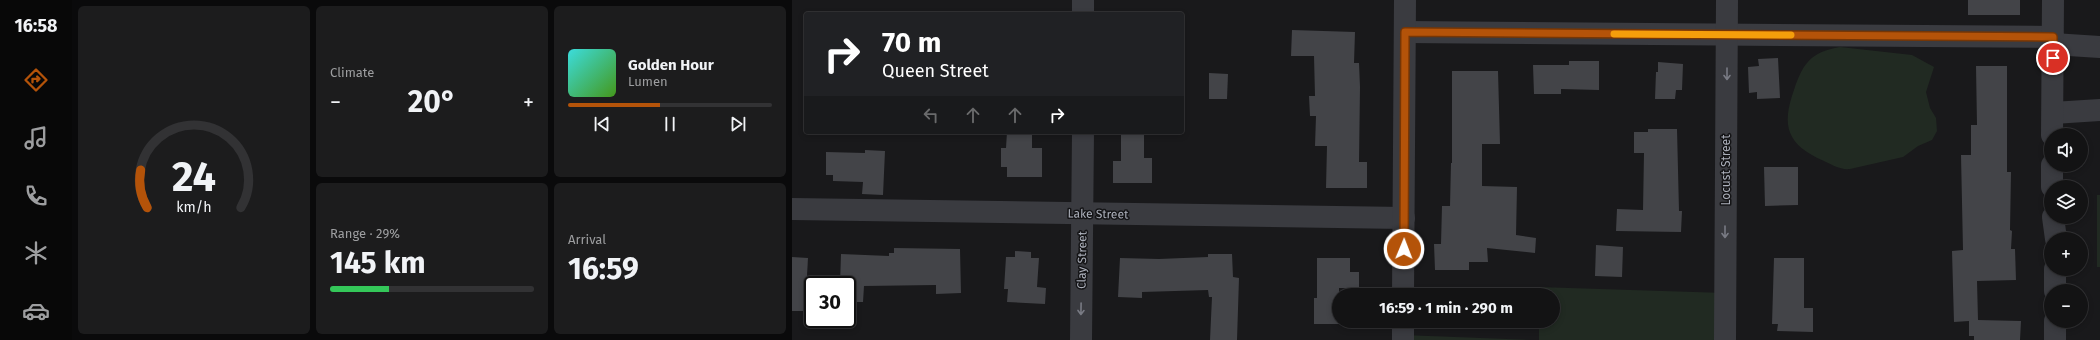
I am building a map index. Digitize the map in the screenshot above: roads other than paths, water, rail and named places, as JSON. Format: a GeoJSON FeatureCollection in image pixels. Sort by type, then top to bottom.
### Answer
{"type":"FeatureCollection","features":[{"type":"Feature","properties":{"kind":"street"},"geometry":{"type":"LineString","coordinates":[[1083,0],[1083,12]]}},
{"type":"Feature","properties":{"kind":"street"},"geometry":{"type":"LineString","coordinates":[[1403,288],[1405,0]]}},
{"type":"Feature","properties":{"kind":"street","name":"Locust Street"},"geometry":{"type":"LineString","coordinates":[[1724,340],[1727,0]]}},
{"type":"Feature","properties":{"kind":"street"},"geometry":{"type":"LineString","coordinates":[[2052,128],[2053,0]]}},
{"type":"Feature","properties":{"kind":"street"},"geometry":{"type":"LineString","coordinates":[[1405,32],[1727,35],[2053,41],[2100,47]]}},
{"type":"Feature","properties":{"kind":"street"},"geometry":{"type":"LineString","coordinates":[[2052,113],[2100,110]]}},
{"type":"Feature","properties":{"kind":"street","name":"Clay Street"},"geometry":{"type":"LineString","coordinates":[[1081,340],[1083,134]]}},
{"type":"Feature","properties":{"kind":"street","name":"Lake Street"},"geometry":{"type":"LineString","coordinates":[[792,210],[1404,218]]}},
{"type":"Feature","properties":{"kind":"street"},"geometry":{"type":"LineString","coordinates":[[1403,328],[1403,340]]}},
{"type":"Feature","properties":{"kind":"street"},"geometry":{"type":"LineString","coordinates":[[2055,328],[2055,340]]}}]}
